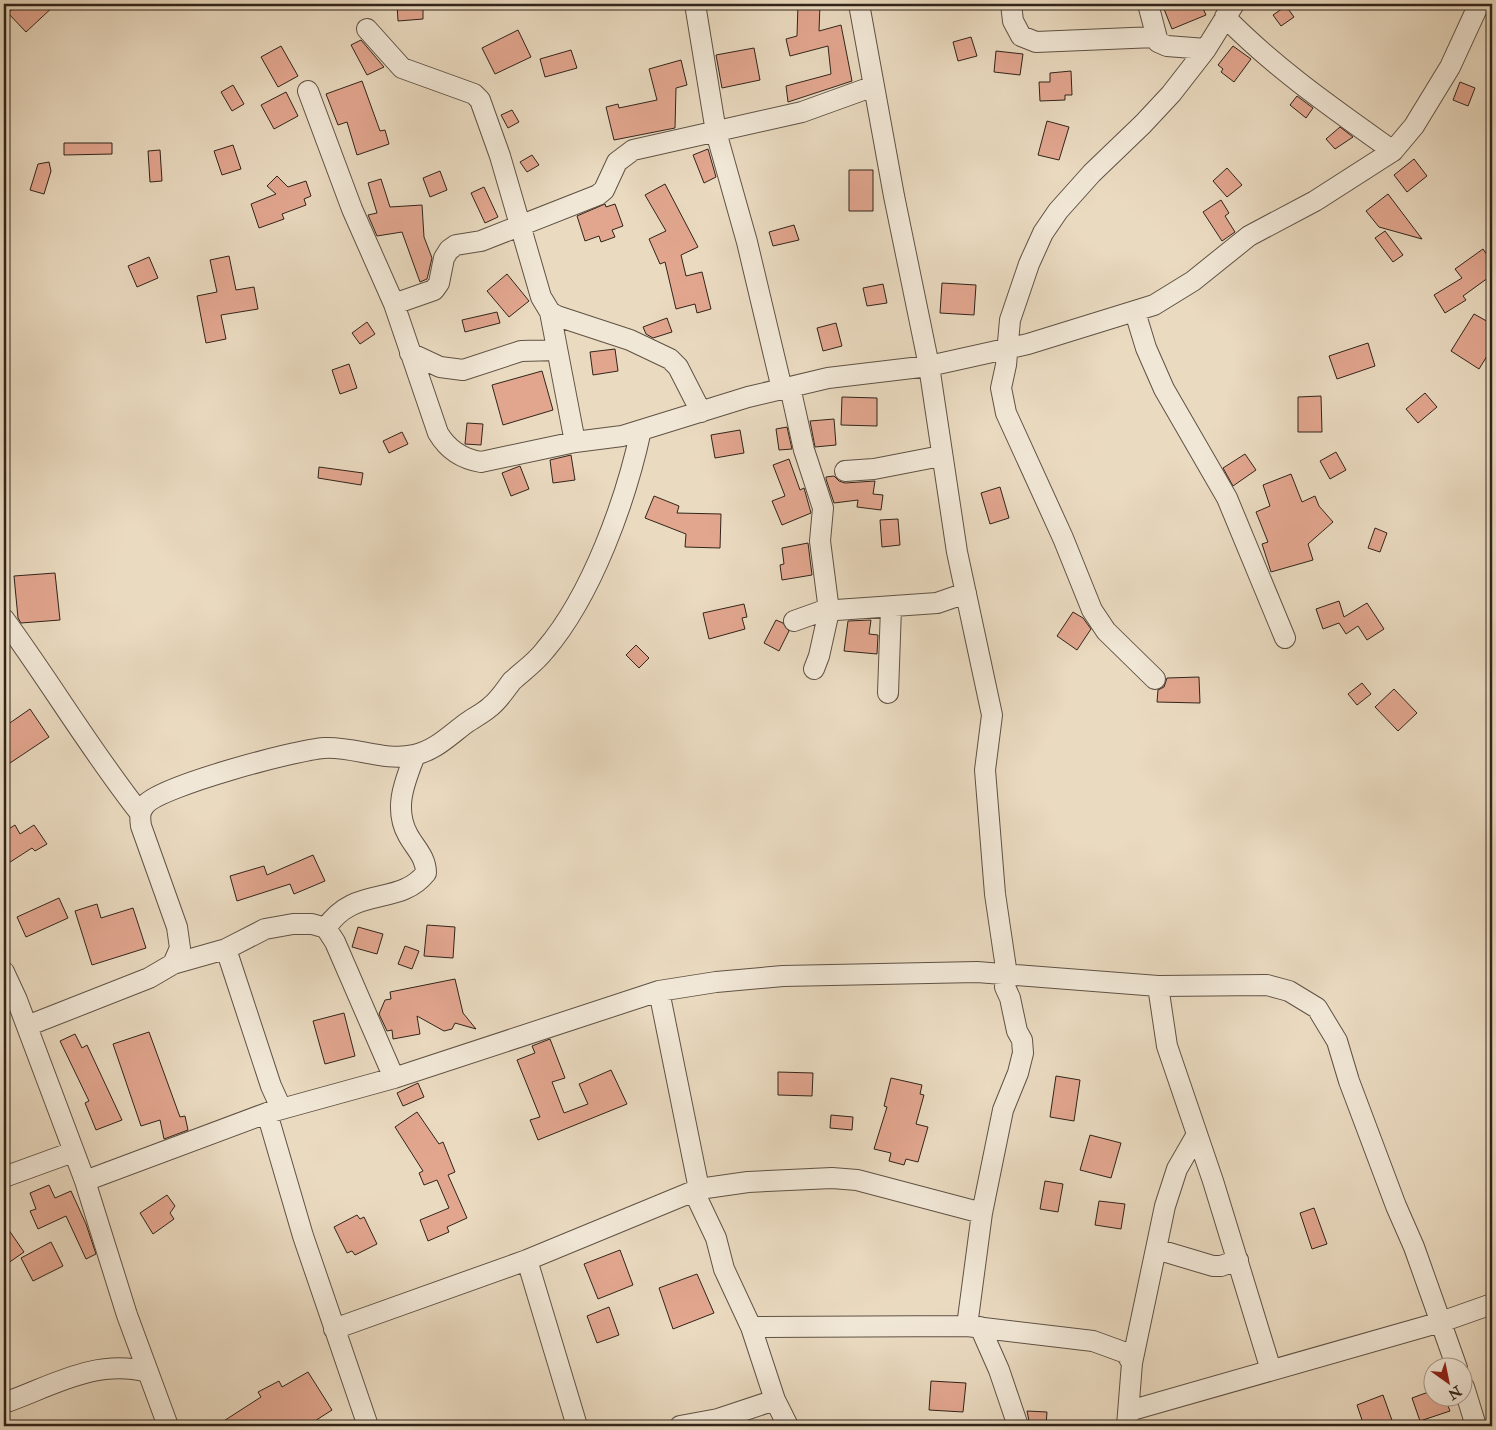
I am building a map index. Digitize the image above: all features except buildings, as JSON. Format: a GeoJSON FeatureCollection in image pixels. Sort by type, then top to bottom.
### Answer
{"type":"FeatureCollection","features":[{"type":"Feature","properties":{"kind":"street"},"geometry":{"type":"LineString","coordinates":[[695,4],[716,132],[786,388],[823,508],[820,541],[829,611],[819,656],[814,669]]}},
{"type":"Feature","properties":{"kind":"street"},"geometry":{"type":"LineString","coordinates":[[858,4],[930,366],[941,456],[966,592],[992,715],[984,770],[995,894],[1006,975],[1005,987],[1010,998],[1016,1031],[1022,1040],[1023,1053],[1018,1073],[1003,1110],[982,1212],[973,1326],[999,1370],[1018,1426]]}},
{"type":"Feature","properties":{"kind":"street"},"geometry":{"type":"LineString","coordinates":[[1011,4],[1013,21],[1021,36],[1036,42],[1155,37]]}},
{"type":"Feature","properties":{"kind":"street"},"geometry":{"type":"LineString","coordinates":[[1148,4],[1155,37],[1158,42],[1167,46],[1206,49]]}},
{"type":"Feature","properties":{"kind":"street"},"geometry":{"type":"LineString","coordinates":[[308,91],[352,209],[394,304],[438,433],[451,450],[468,460],[481,462],[508,458],[575,442],[622,436],[786,388],[828,378],[930,366],[1006,348],[1135,312],[1175,294],[1249,236],[1315,201],[1392,150],[1414,126],[1450,67],[1479,4]]}},
{"type":"Feature","properties":{"kind":"street"},"geometry":{"type":"LineString","coordinates":[[1155,679],[1106,631],[1092,610],[1063,538],[1006,413],[1001,388],[1006,364],[1006,348],[1012,313],[1029,264],[1043,233],[1058,211],[1092,172],[1143,124],[1171,94],[1206,49],[1229,11],[1257,50],[1315,96],[1392,150]]}},
{"type":"Feature","properties":{"kind":"street"},"geometry":{"type":"LineString","coordinates":[[367,29],[402,68],[474,94],[480,100],[492,130],[541,297],[550,312],[575,442]]}},
{"type":"Feature","properties":{"kind":"street"},"geometry":{"type":"LineString","coordinates":[[394,304],[434,290],[439,283],[444,258],[449,250],[456,245],[481,241],[598,196],[604,190],[617,162],[633,150],[811,110],[874,86]]}},
{"type":"Feature","properties":{"kind":"street"},"geometry":{"type":"LineString","coordinates":[[550,312],[582,326],[630,340],[670,359],[678,367],[701,412]]}},
{"type":"Feature","properties":{"kind":"street"},"geometry":{"type":"LineString","coordinates":[[1135,312],[1146,348],[1164,389],[1227,498],[1285,638]]}},
{"type":"Feature","properties":{"kind":"street"},"geometry":{"type":"LineString","coordinates":[[410,353],[440,368],[463,370],[522,351],[557,350]]}},
{"type":"Feature","properties":{"kind":"street"},"geometry":{"type":"LineString","coordinates":[[140,813],[146,803],[160,795],[244,765],[296,751],[326,748],[380,754],[414,755],[437,746],[491,707],[513,681],[545,651],[562,628],[601,553],[624,498],[642,430]]}},
{"type":"Feature","properties":{"kind":"street"},"geometry":{"type":"LineString","coordinates":[[845,471],[874,469],[941,456]]}},
{"type":"Feature","properties":{"kind":"street"},"geometry":{"type":"LineString","coordinates":[[794,621],[805,616],[829,611],[891,608],[937,603],[966,592]]}},
{"type":"Feature","properties":{"kind":"street"},"geometry":{"type":"LineString","coordinates":[[888,693],[891,608]]}},
{"type":"Feature","properties":{"kind":"street"},"geometry":{"type":"LineString","coordinates":[[4,619],[34,660],[106,770],[140,813],[141,826],[177,927],[180,948],[173,964]]}},
{"type":"Feature","properties":{"kind":"street"},"geometry":{"type":"LineString","coordinates":[[326,928],[335,915],[344,908],[360,901],[408,887],[420,880],[426,873],[426,863],[407,834],[400,810],[405,781],[414,755]]}},
{"type":"Feature","properties":{"kind":"street"},"geometry":{"type":"LineString","coordinates":[[27,1026],[149,978],[173,964],[226,949],[265,929],[312,924],[326,928],[335,942],[394,1078]]}},
{"type":"Feature","properties":{"kind":"street"},"geometry":{"type":"LineString","coordinates":[[226,949],[258,1050],[303,1236],[368,1426]]}},
{"type":"Feature","properties":{"kind":"street"},"geometry":{"type":"LineString","coordinates":[[4,972],[10,1002],[27,1026],[85,1181],[109,1262],[168,1426]]}},
{"type":"Feature","properties":{"kind":"street"},"geometry":{"type":"LineString","coordinates":[[85,1181],[274,1110],[394,1078],[659,991],[716,982],[783,976],[977,972],[1158,986],[1267,985],[1289,991],[1317,1008],[1337,1041],[1396,1206],[1414,1247],[1454,1358]]}},
{"type":"Feature","properties":{"kind":"street"},"geometry":{"type":"LineString","coordinates":[[1158,986],[1167,1046],[1196,1136],[1214,1181],[1271,1370]]}},
{"type":"Feature","properties":{"kind":"street"},"geometry":{"type":"LineString","coordinates":[[659,991],[699,1189],[697,1198],[716,1238],[724,1269],[751,1327],[775,1400],[788,1426]]}},
{"type":"Feature","properties":{"kind":"street"},"geometry":{"type":"LineString","coordinates":[[1196,1136],[1173,1182],[1156,1248],[1132,1363],[1128,1419],[1271,1370],[1441,1322],[1492,1304]]}},
{"type":"Feature","properties":{"kind":"street"},"geometry":{"type":"LineString","coordinates":[[4,1177],[73,1152]]}},
{"type":"Feature","properties":{"kind":"street"},"geometry":{"type":"LineString","coordinates":[[334,1329],[526,1260],[699,1189],[748,1182],[832,1178],[857,1180],[982,1212]]}},
{"type":"Feature","properties":{"kind":"street"},"geometry":{"type":"LineString","coordinates":[[1156,1248],[1213,1266],[1221,1266],[1238,1260]]}},
{"type":"Feature","properties":{"kind":"street"},"geometry":{"type":"LineString","coordinates":[[526,1260],[577,1426]]}},
{"type":"Feature","properties":{"kind":"street"},"geometry":{"type":"LineString","coordinates":[[751,1327],[973,1326],[1093,1341],[1126,1353],[1132,1363]]}},
{"type":"Feature","properties":{"kind":"street"},"geometry":{"type":"LineString","coordinates":[[4,1403],[91,1371],[131,1367],[147,1372]]}},
{"type":"Feature","properties":{"kind":"street"},"geometry":{"type":"LineString","coordinates":[[680,1426],[718,1419],[775,1400]]}},
{"type":"Feature","properties":{"kind":"street"},"geometry":{"type":"LineString","coordinates":[[1470,1408],[1476,1426]]}}]}
